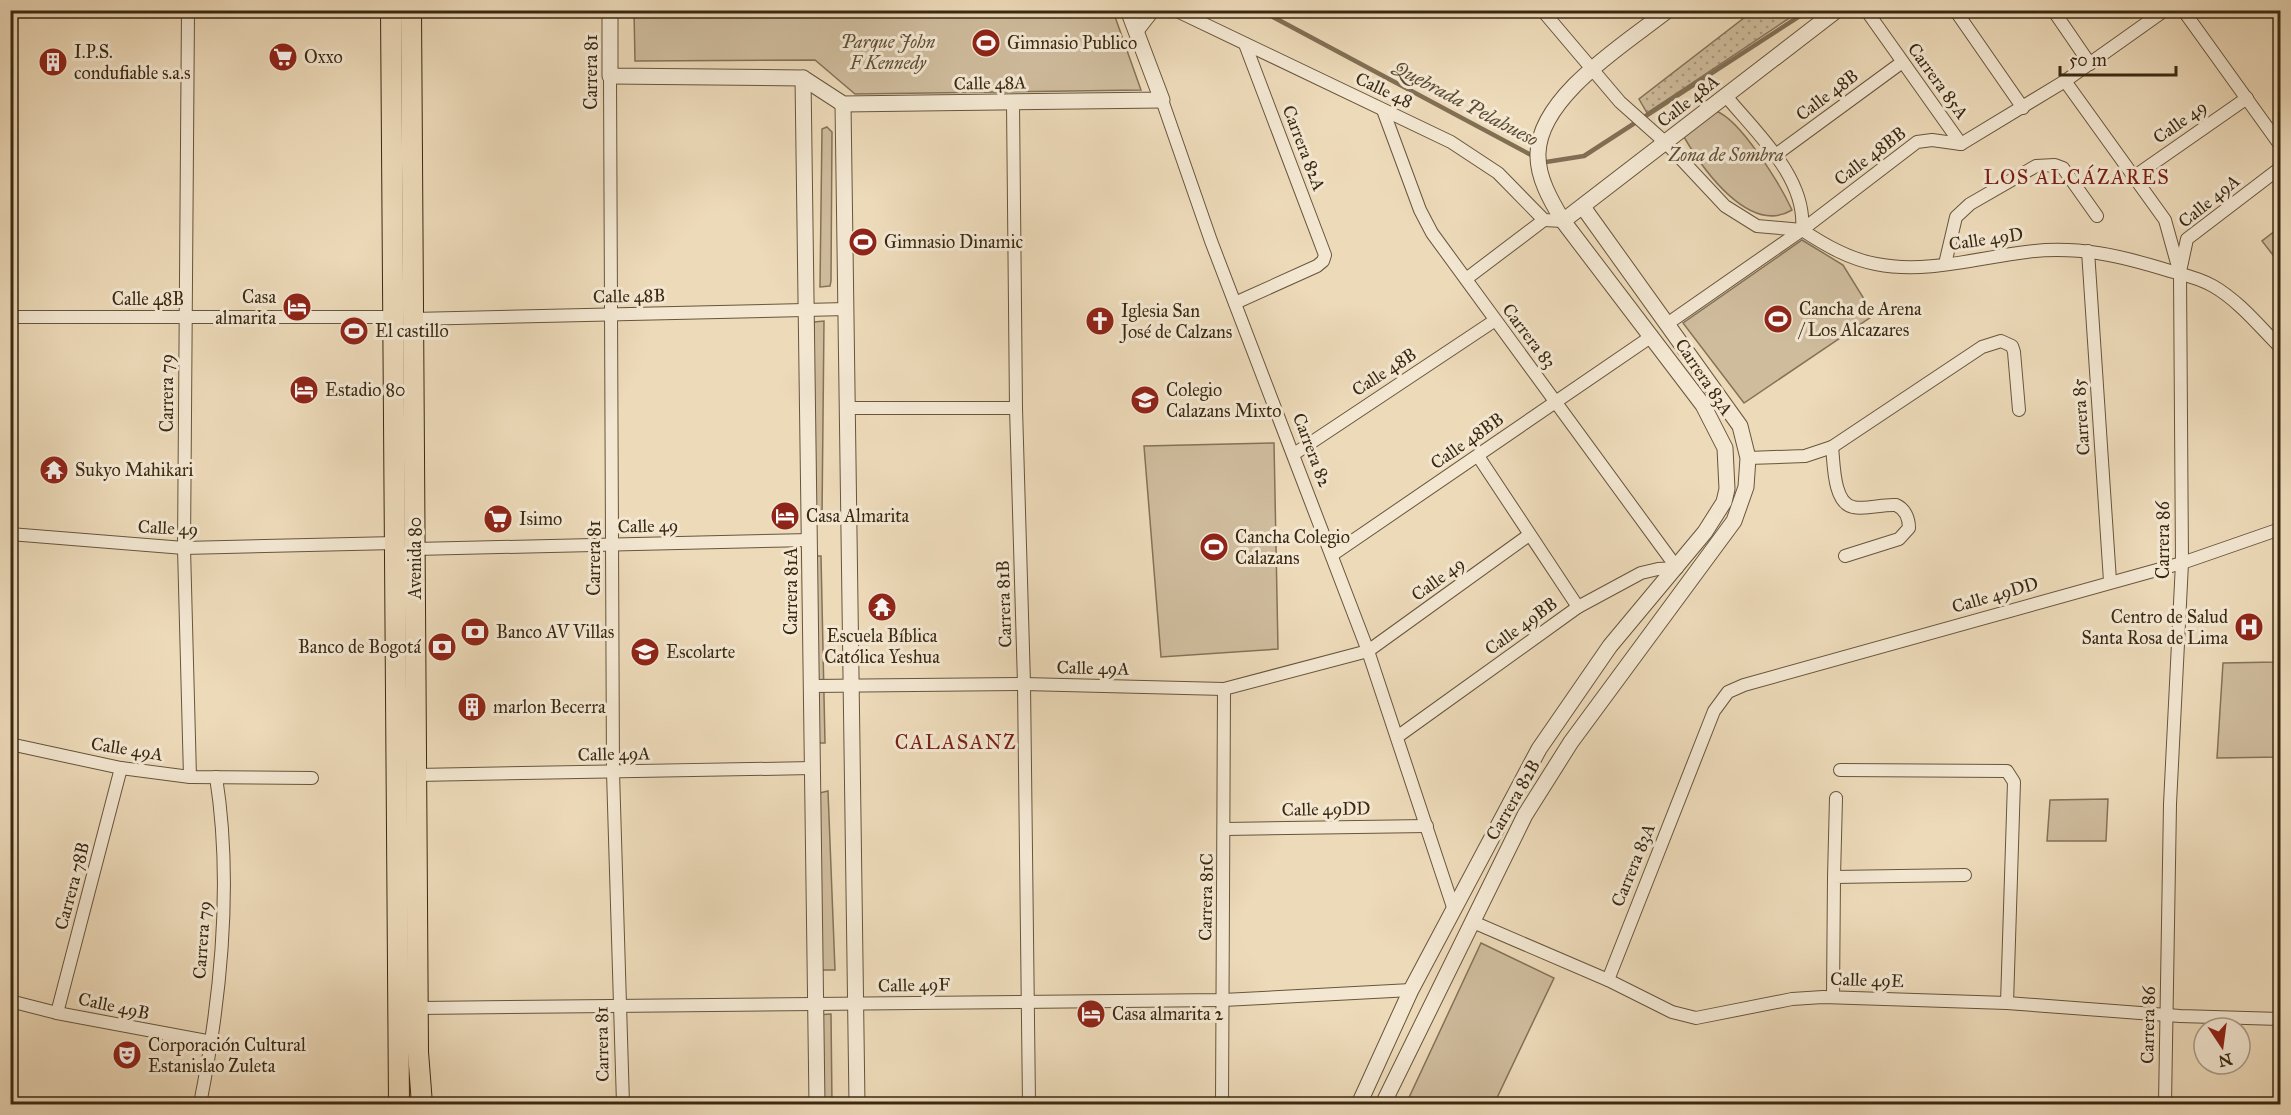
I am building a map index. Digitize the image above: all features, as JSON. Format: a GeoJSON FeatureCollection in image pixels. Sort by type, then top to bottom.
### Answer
{"type":"FeatureCollection","features":[{"type":"Feature","properties":{"kind":"main road","name":"Avenida 80"},"geometry":{"type":"LineString","coordinates":[[391,10],[399,1104]]}},
{"type":"Feature","properties":{"kind":"main road","name":"Avenida 80"},"geometry":{"type":"LineString","coordinates":[[411,10],[418,1008],[419,1076],[422,1104]]}},
{"type":"Feature","properties":{"kind":"street","name":"Carrera 79"},"geometry":{"type":"LineString","coordinates":[[188,10],[184,548],[190,777]]}},
{"type":"Feature","properties":{"kind":"street","name":"Carrera 81"},"geometry":{"type":"LineString","coordinates":[[610,10],[614,544],[613,772],[623,1104]]}},
{"type":"Feature","properties":{"kind":"street","name":"Carrera 82"},"geometry":{"type":"LineString","coordinates":[[1128,10],[1235,303],[1368,651],[1453,907]]}},
{"type":"Feature","properties":{"kind":"street"},"geometry":{"type":"LineString","coordinates":[[1136,33],[1154,10]]}},
{"type":"Feature","properties":{"kind":"street","name":"Calle 48"},"geometry":{"type":"LineString","coordinates":[[1175,10],[1443,138],[1478,158],[1498,173],[1544,220]]}},
{"type":"Feature","properties":{"kind":"street"},"geometry":{"type":"LineString","coordinates":[[1542,10],[1624,107],[1660,138],[1715,197],[1740,218],[1766,229],[1802,230],[1801,201],[1794,184],[1726,96]]}},
{"type":"Feature","properties":{"kind":"street"},"geometry":{"type":"LineString","coordinates":[[1594,70],[1668,10]]}},
{"type":"Feature","properties":{"kind":"street","name":"Calle 48A"},"geometry":{"type":"LineString","coordinates":[[1563,221],[1583,207],[1660,138],[1726,96],[1837,10]]}},
{"type":"Feature","properties":{"kind":"street","name":"Carrera 85A"},"geometry":{"type":"LineString","coordinates":[[1866,10],[1901,63],[1961,144]]}},
{"type":"Feature","properties":{"kind":"street"},"geometry":{"type":"LineString","coordinates":[[1955,10],[2023,108]]}},
{"type":"Feature","properties":{"kind":"street"},"geometry":{"type":"LineString","coordinates":[[2053,10],[2090,64]]}},
{"type":"Feature","properties":{"kind":"street"},"geometry":{"type":"LineString","coordinates":[[2182,10],[2280,145]]}},
{"type":"Feature","properties":{"kind":"street"},"geometry":{"type":"LineString","coordinates":[[1961,144],[2065,81],[2161,12]]}},
{"type":"Feature","properties":{"kind":"street","name":"Carrera 82A"},"geometry":{"type":"LineString","coordinates":[[1235,303],[1321,263],[1325,258],[1324,250],[1245,44]]}},
{"type":"Feature","properties":{"kind":"street","name":"Calle 48B"},"geometry":{"type":"LineString","coordinates":[[1774,156],[1901,63]]}},
{"type":"Feature","properties":{"kind":"street","name":"Carrera 83A"},"geometry":{"type":"LineString","coordinates":[[1594,70],[1564,96],[1549,117],[1538,160],[1551,200],[1563,221],[1652,336],[1712,421],[1725,448],[1728,468],[1724,502],[1705,532],[1677,568]]}},
{"type":"Feature","properties":{"kind":"street"},"geometry":{"type":"LineString","coordinates":[[610,76],[803,78],[843,104],[857,1104]]}},
{"type":"Feature","properties":{"kind":"street","name":"Carrera 81A"},"geometry":{"type":"LineString","coordinates":[[803,78],[817,1104]]}},
{"type":"Feature","properties":{"kind":"street","name":"Carrera 86"},"geometry":{"type":"LineString","coordinates":[[2065,81],[2135,176],[2167,225],[2180,274],[2182,563],[2170,804],[2165,1104]]}},
{"type":"Feature","properties":{"kind":"street","name":"Calle 49"},"geometry":{"type":"LineString","coordinates":[[2135,176],[2247,98]]}},
{"type":"Feature","properties":{"kind":"street","name":"Calle 48A"},"geometry":{"type":"LineString","coordinates":[[843,104],[1162,100]]}},
{"type":"Feature","properties":{"kind":"street","name":"Carrera 81B"},"geometry":{"type":"LineString","coordinates":[[1013,102],[1016,408],[1024,684],[1029,1104]]}},
{"type":"Feature","properties":{"kind":"street","name":"Carrera 83"},"geometry":{"type":"LineString","coordinates":[[1383,110],[1426,223],[1494,321],[1556,400],[1677,568]]}},
{"type":"Feature","properties":{"kind":"street","name":"Calle 48BB"},"geometry":{"type":"LineString","coordinates":[[1667,324],[1802,230],[1917,142],[1932,140],[1961,144]]}},
{"type":"Feature","properties":{"kind":"street"},"geometry":{"type":"LineString","coordinates":[[1945,264],[1956,217],[1970,204],[2036,166],[2055,165],[2063,168],[2097,216]]}},
{"type":"Feature","properties":{"kind":"street","name":"Calle 49A"},"geometry":{"type":"LineString","coordinates":[[2180,274],[2187,238],[2280,168]]}},
{"type":"Feature","properties":{"kind":"street","name":"Carrera 83A"},"geometry":{"type":"LineString","coordinates":[[1583,207],[1732,413],[1745,438],[1748,458],[1743,500],[1721,542]]}},
{"type":"Feature","properties":{"kind":"street"},"geometry":{"type":"LineString","coordinates":[[1466,279],[1544,220],[1563,221]]}},
{"type":"Feature","properties":{"kind":"street","name":"Calle 49D"},"geometry":{"type":"LineString","coordinates":[[1802,230],[1850,256],[1878,264],[1904,267],[1945,264],[2045,250],[2088,251],[2120,256],[2199,279],[2229,296],[2280,347]]}},
{"type":"Feature","properties":{"kind":"street","name":"Carrera 85"},"geometry":{"type":"LineString","coordinates":[[2088,251],[2110,581]]}},
{"type":"Feature","properties":{"kind":"street","name":"Calle 48B"},"geometry":{"type":"LineString","coordinates":[[413,319],[847,309]]}},
{"type":"Feature","properties":{"kind":"street","name":"Calle 48B"},"geometry":{"type":"LineString","coordinates":[[10,316],[393,317]]}},
{"type":"Feature","properties":{"kind":"street","name":"Calle 48B"},"geometry":{"type":"LineString","coordinates":[[1294,454],[1494,321]]}},
{"type":"Feature","properties":{"kind":"street","name":"Calle 48BB"},"geometry":{"type":"LineString","coordinates":[[1332,555],[1652,336]]}},
{"type":"Feature","properties":{"kind":"street"},"geometry":{"type":"LineString","coordinates":[[1748,458],[1805,456],[1832,447],[1982,347],[2001,341],[2012,346],[2014,352],[2019,410]]}},
{"type":"Feature","properties":{"kind":"street"},"geometry":{"type":"LineString","coordinates":[[847,408],[1016,408]]}},
{"type":"Feature","properties":{"kind":"street"},"geometry":{"type":"LineString","coordinates":[[1832,447],[1838,488],[1843,501],[1855,507],[1896,505],[1904,511],[1909,524],[1907,533],[1899,539],[1845,556]]}},
{"type":"Feature","properties":{"kind":"street"},"geometry":{"type":"LineString","coordinates":[[1478,456],[1578,607]]}},
{"type":"Feature","properties":{"kind":"street","name":"Calle 49DD"},"geometry":{"type":"LineString","coordinates":[[1721,698],[1743,685],[2110,581],[2182,563],[2280,529]]}},
{"type":"Feature","properties":{"kind":"street","name":"Calle 49"},"geometry":{"type":"LineString","coordinates":[[10,534],[184,548],[395,543]]}},
{"type":"Feature","properties":{"kind":"street","name":"Calle 49"},"geometry":{"type":"LineString","coordinates":[[1368,651],[1529,535]]}},
{"type":"Feature","properties":{"kind":"street","name":"Calle 49"},"geometry":{"type":"LineString","coordinates":[[415,549],[810,540]]}},
{"type":"Feature","properties":{"kind":"street","name":"Carrera 82B"},"geometry":{"type":"LineString","coordinates":[[1383,1104],[1525,815],[1571,742],[1676,597],[1721,542]]}},
{"type":"Feature","properties":{"kind":"street","name":"Calle 49BB"},"geometry":{"type":"LineString","coordinates":[[1397,737],[1578,607],[1641,573],[1658,568],[1677,568]]}},
{"type":"Feature","properties":{"kind":"street","name":"Carrera 82B"},"geometry":{"type":"LineString","coordinates":[[1359,1104],[1411,990],[1453,907],[1504,810],[1550,731],[1610,646],[1677,568]]}},
{"type":"Feature","properties":{"kind":"street","name":"Calle 49A"},"geometry":{"type":"LineString","coordinates":[[811,686],[1024,684],[1224,689],[1368,651]]}},
{"type":"Feature","properties":{"kind":"street","name":"Carrera 81C"},"geometry":{"type":"LineString","coordinates":[[1222,1104],[1224,689]]}},
{"type":"Feature","properties":{"kind":"street","name":"Carrera 83A"},"geometry":{"type":"LineString","coordinates":[[1608,980],[1721,698]]}},
{"type":"Feature","properties":{"kind":"street","name":"Calle 49A"},"geometry":{"type":"LineString","coordinates":[[10,744],[121,768],[190,777],[312,778]]}},
{"type":"Feature","properties":{"kind":"street","name":"Carrera 78B"},"geometry":{"type":"LineString","coordinates":[[57,1013],[121,768]]}},
{"type":"Feature","properties":{"kind":"street","name":"Calle 49A"},"geometry":{"type":"LineString","coordinates":[[416,775],[812,768]]}},
{"type":"Feature","properties":{"kind":"street"},"geometry":{"type":"LineString","coordinates":[[1840,770],[2007,771],[2014,782],[2007,1004]]}},
{"type":"Feature","properties":{"kind":"street","name":"Carrera 79"},"geometry":{"type":"LineString","coordinates":[[200,1104],[212,1042],[224,905],[222,818],[216,777]]}},
{"type":"Feature","properties":{"kind":"street"},"geometry":{"type":"LineString","coordinates":[[1833,997],[1836,798]]}},
{"type":"Feature","properties":{"kind":"street","name":"Calle 49DD"},"geometry":{"type":"LineString","coordinates":[[1225,829],[1427,826]]}},
{"type":"Feature","properties":{"kind":"street"},"geometry":{"type":"LineString","coordinates":[[1834,877],[1965,875]]}},
{"type":"Feature","properties":{"kind":"street","name":"Calle 49E"},"geometry":{"type":"LineString","coordinates":[[1473,922],[1608,980],[1672,1012],[1695,1018],[1792,999],[1833,997],[2280,1019]]}},
{"type":"Feature","properties":{"kind":"street","name":"Calle 49F"},"geometry":{"type":"LineString","coordinates":[[418,1008],[1222,1000],[1411,990]]}},
{"type":"Feature","properties":{"kind":"street","name":"Calle 49B"},"geometry":{"type":"LineString","coordinates":[[10,1000],[57,1013],[212,1042]]}},
{"type":"Feature","properties":{"kind":"green space","name":"Parque John F Kennedy"},"geometry":{"type":"Polygon","coordinates":[[[634,11],[1113,11],[1141,90],[855,94],[815,60],[635,61],[634,11]]]}},
{"type":"Feature","properties":{"kind":"green space","name":"Zona de Sombra"},"geometry":{"type":"Polygon","coordinates":[[[1753,11],[1800,11],[1647,113],[1639,99],[1753,11]]]}},
{"type":"Feature","properties":{"kind":"green space","name":"Zona de Sombra"},"geometry":{"type":"Polygon","coordinates":[[[1716,111],[1726,117],[1748,140],[1770,171],[1792,210],[1776,216],[1760,214],[1744,207],[1715,181],[1702,165],[1684,137],[1716,111]]]}},
{"type":"Feature","properties":{"kind":"green space"},"geometry":{"type":"Polygon","coordinates":[[[827,127],[832,132],[831,281],[830,286],[820,287],[822,129],[827,127]]]}},
{"type":"Feature","properties":{"kind":"green space"},"geometry":{"type":"Polygon","coordinates":[[[2280,227],[2280,264],[2262,241],[2280,227]]]}},
{"type":"Feature","properties":{"kind":"green space","name":"Cancha de Arena / Los Alcazares"},"geometry":{"type":"Polygon","coordinates":[[[1802,240],[1843,265],[1874,315],[1744,403],[1683,323],[1802,240]]]}},
{"type":"Feature","properties":{"kind":"green space"},"geometry":{"type":"Polygon","coordinates":[[[824,321],[822,517],[808,517],[814,322],[824,321]]]}},
{"type":"Feature","properties":{"kind":"green space","name":"Cancha Colegio Calazans"},"geometry":{"type":"Polygon","coordinates":[[[1274,443],[1278,649],[1161,657],[1144,446],[1274,443]]]}},
{"type":"Feature","properties":{"kind":"green space"},"geometry":{"type":"Polygon","coordinates":[[[2280,538],[2280,757],[2217,758],[2223,663],[2276,662],[2280,538]]]}},
{"type":"Feature","properties":{"kind":"green space"},"geometry":{"type":"Polygon","coordinates":[[[808,556],[821,556],[825,743],[812,743],[808,556]]]}},
{"type":"Feature","properties":{"kind":"green space"},"geometry":{"type":"Polygon","coordinates":[[[828,791],[835,970],[819,970],[815,794],[828,791]]]}},
{"type":"Feature","properties":{"kind":"green space"},"geometry":{"type":"Polygon","coordinates":[[[2108,799],[2106,841],[2047,841],[2050,800],[2108,799]]]}},
{"type":"Feature","properties":{"kind":"green space"},"geometry":{"type":"Polygon","coordinates":[[[1481,943],[1554,978],[1494,1104],[1406,1104],[1481,943]]]}},
{"type":"Feature","properties":{"kind":"green space"},"geometry":{"type":"Polygon","coordinates":[[[831,1014],[832,1104],[818,1104],[816,1015],[831,1014]]]}},
{"type":"Feature","properties":{"kind":"waterway","name":"Quebrada Pelahueso"},"geometry":{"type":"LineString","coordinates":[[1260,10],[1533,156]]}},
{"type":"Feature","properties":{"kind":"waterway","name":"Quebrada Pelahueso"},"geometry":{"type":"LineString","coordinates":[[1541,160],[1546,162],[1584,156],[1809,10]]}},
{"type":"Feature","properties":{"kind":"place","name":"Gimnasio Publico"},"geometry":{"type":"Point","coordinates":[986,43]}},
{"type":"Feature","properties":{"kind":"place","name":"Oxxo"},"geometry":{"type":"Point","coordinates":[283,57]}},
{"type":"Feature","properties":{"kind":"place","name":"I.P.S. condufiable s.a.s"},"geometry":{"type":"Point","coordinates":[53,62]}},
{"type":"Feature","properties":{"kind":"place","name":"Gimnasio Dinamic"},"geometry":{"type":"Point","coordinates":[863,242]}},
{"type":"Feature","properties":{"kind":"place","name":"Casa almarita"},"geometry":{"type":"Point","coordinates":[297,307]}},
{"type":"Feature","properties":{"kind":"place","name":"Cancha de Arena / Los Alcazares"},"geometry":{"type":"Point","coordinates":[1778,319]}},
{"type":"Feature","properties":{"kind":"place","name":"Iglesia San José de Calzans"},"geometry":{"type":"Point","coordinates":[1100,321]}},
{"type":"Feature","properties":{"kind":"place","name":"El castillo"},"geometry":{"type":"Point","coordinates":[354,331]}},
{"type":"Feature","properties":{"kind":"place","name":"Estadio 80"},"geometry":{"type":"Point","coordinates":[304,390]}},
{"type":"Feature","properties":{"kind":"place","name":"Colegio Calazans Mixto"},"geometry":{"type":"Point","coordinates":[1145,400]}},
{"type":"Feature","properties":{"kind":"place","name":"Sukyo Mahikari"},"geometry":{"type":"Point","coordinates":[54,470]}},
{"type":"Feature","properties":{"kind":"place","name":"Casa Almarita"},"geometry":{"type":"Point","coordinates":[785,516]}},
{"type":"Feature","properties":{"kind":"place","name":"Isimo"},"geometry":{"type":"Point","coordinates":[498,519]}},
{"type":"Feature","properties":{"kind":"place","name":"Cancha Colegio Calazans"},"geometry":{"type":"Point","coordinates":[1214,547]}},
{"type":"Feature","properties":{"kind":"place","name":"Escuela Bíblica Católica Yeshua"},"geometry":{"type":"Point","coordinates":[882,607]}},
{"type":"Feature","properties":{"kind":"place","name":"Centro de Salud Santa Rosa de Lima"},"geometry":{"type":"Point","coordinates":[2249,627]}},
{"type":"Feature","properties":{"kind":"place","name":"Banco AV Villas"},"geometry":{"type":"Point","coordinates":[475,632]}},
{"type":"Feature","properties":{"kind":"place","name":"Banco de Bogotá"},"geometry":{"type":"Point","coordinates":[442,647]}},
{"type":"Feature","properties":{"kind":"place","name":"Escolarte"},"geometry":{"type":"Point","coordinates":[645,652]}},
{"type":"Feature","properties":{"kind":"place","name":"marlon Becerra"},"geometry":{"type":"Point","coordinates":[472,707]}},
{"type":"Feature","properties":{"kind":"place","name":"Casa almarita 2"},"geometry":{"type":"Point","coordinates":[1091,1014]}},
{"type":"Feature","properties":{"kind":"place","name":"Corporación Cultural Estanislao Zuleta"},"geometry":{"type":"Point","coordinates":[127,1055]}},
{"type":"Feature","properties":{"kind":"district","name":"LOS ALCÁZARES"},"geometry":{"type":"Point","coordinates":[2077,177]}},
{"type":"Feature","properties":{"kind":"district","name":"CALASANZ"},"geometry":{"type":"Point","coordinates":[956,742]}}]}
